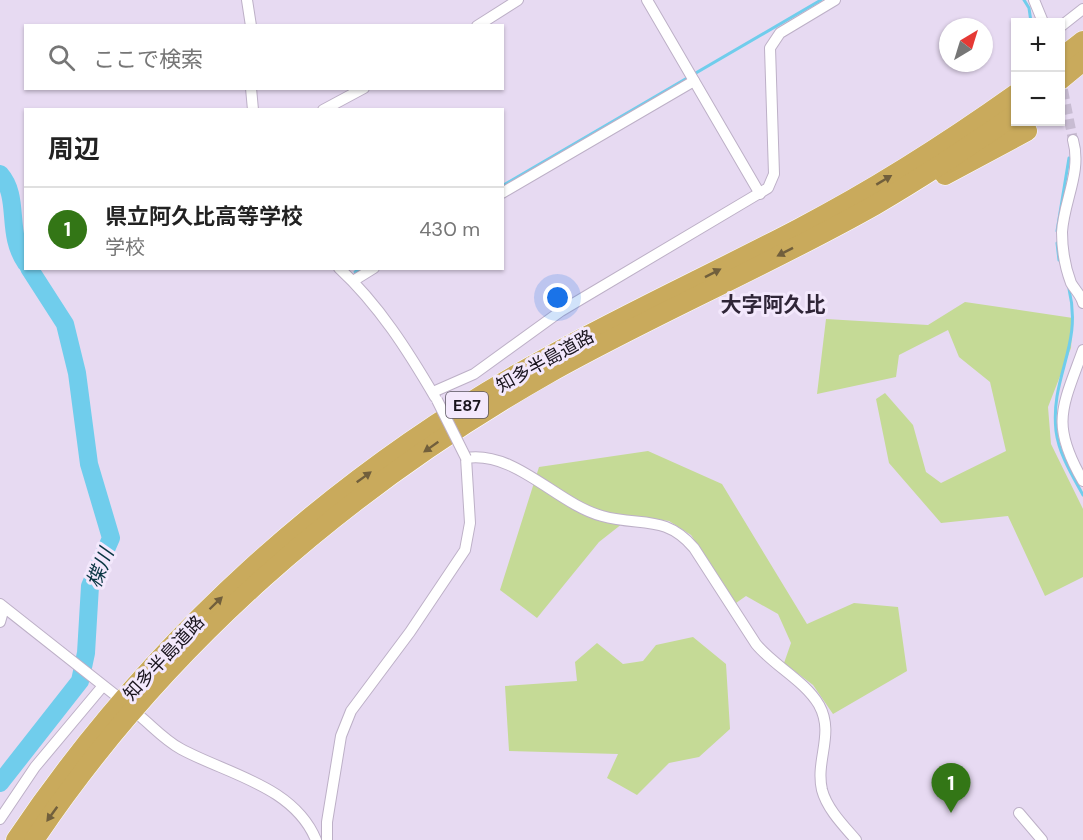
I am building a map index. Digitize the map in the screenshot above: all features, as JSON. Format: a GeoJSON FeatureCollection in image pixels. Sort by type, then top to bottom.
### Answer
{"type":"FeatureCollection","features":[{"type":"Feature","properties":{"kind":"highway"},"geometry":{"type":"LineString","coordinates":[[1065,55],[1083,41]]}},
{"type":"Feature","properties":{"kind":"highway"},"geometry":{"type":"LineString","coordinates":[[1065,76],[1083,62]]}},
{"type":"Feature","properties":{"kind":"highway","name":"知多半島道路"},"geometry":{"type":"LineString","coordinates":[[16,840],[72,763],[150,668],[234,585],[321,508],[455,412],[546,358],[813,221],[915,161],[1011,97]]}},
{"type":"Feature","properties":{"kind":"highway","name":"知多半島道路"},"geometry":{"type":"LineString","coordinates":[[34,840],[83,771],[160,680],[257,583],[357,500],[475,417],[551,372],[819,234],[905,186],[1011,117]]}},
{"type":"Feature","properties":{"kind":"highway"},"geometry":{"type":"LineString","coordinates":[[819,234],[835,233],[1027,131]]}},
{"type":"Feature","properties":{"kind":"street"},"geometry":{"type":"LineString","coordinates":[[247,0],[250,24]]}},
{"type":"Feature","properties":{"kind":"street"},"geometry":{"type":"LineString","coordinates":[[480,24],[518,0]]}},
{"type":"Feature","properties":{"kind":"street"},"geometry":{"type":"LineString","coordinates":[[647,0],[760,194]]}},
{"type":"Feature","properties":{"kind":"street"},"geometry":{"type":"LineString","coordinates":[[435,396],[474,374],[561,312],[760,194],[771,184],[774,174],[770,48],[780,33],[835,0]]}},
{"type":"Feature","properties":{"kind":"street"},"geometry":{"type":"LineString","coordinates":[[1034,0],[1041,18]]}},
{"type":"Feature","properties":{"kind":"street"},"geometry":{"type":"LineString","coordinates":[[1065,23],[1083,9]]}},
{"type":"Feature","properties":{"kind":"street"},"geometry":{"type":"LineString","coordinates":[[504,192],[693,81]]}},
{"type":"Feature","properties":{"kind":"street"},"geometry":{"type":"LineString","coordinates":[[251,90],[253,108]]}},
{"type":"Feature","properties":{"kind":"street"},"geometry":{"type":"LineString","coordinates":[[326,108],[360,90]]}},
{"type":"Feature","properties":{"kind":"street"},"geometry":{"type":"LineString","coordinates":[[1073,140],[1077,155],[1074,182],[1066,206],[1063,250],[1071,282],[1083,303]]}},
{"type":"Feature","properties":{"kind":"street"},"geometry":{"type":"LineString","coordinates":[[327,840],[330,804],[342,736],[351,711],[410,632],[465,550],[470,523],[466,458],[435,396],[415,359],[353,281],[341,270]]}},
{"type":"Feature","properties":{"kind":"street"},"geometry":{"type":"LineString","coordinates":[[353,281],[371,270]]}},
{"type":"Feature","properties":{"kind":"street"},"geometry":{"type":"LineString","coordinates":[[1083,351],[1065,396],[1061,424],[1068,454],[1083,481]]}},
{"type":"Feature","properties":{"kind":"street"},"geometry":{"type":"LineString","coordinates":[[466,458],[480,456],[505,463],[601,516],[663,525],[683,535],[756,644],[768,658],[808,691],[819,705],[827,731],[820,772],[822,792],[832,810],[856,840]]}},
{"type":"Feature","properties":{"kind":"street"},"geometry":{"type":"LineString","coordinates":[[0,622],[2,606]]}},
{"type":"Feature","properties":{"kind":"street"},"geometry":{"type":"LineString","coordinates":[[2,606],[90,673],[102,687],[114,694]]}},
{"type":"Feature","properties":{"kind":"street"},"geometry":{"type":"LineString","coordinates":[[0,819],[35,767],[102,687]]}},
{"type":"Feature","properties":{"kind":"street"},"geometry":{"type":"LineString","coordinates":[[141,717],[178,747],[246,777],[286,803],[298,812],[316,840]]}},
{"type":"Feature","properties":{"kind":"street"},"geometry":{"type":"LineString","coordinates":[[1019,813],[1042,840]]}},
{"type":"Feature","properties":{"kind":"green space"},"geometry":{"type":"Polygon","coordinates":[[[965,302],[1073,318],[1071,348],[1048,407],[1051,444],[1083,509],[1083,577],[1045,596],[1008,516],[941,523],[889,463],[876,399],[885,393],[913,425],[926,472],[941,483],[1006,451],[990,382],[959,357],[948,330],[899,355],[896,377],[817,394],[826,319],[928,325],[965,302]]]}},
{"type":"Feature","properties":{"kind":"green space"},"geometry":{"type":"Polygon","coordinates":[[[648,451],[722,484],[807,624],[854,603],[898,607],[907,671],[833,714],[813,685],[784,663],[791,643],[778,614],[746,596],[736,603],[691,535],[669,521],[632,516],[599,542],[537,618],[500,590],[539,467],[648,451]]]}},
{"type":"Feature","properties":{"kind":"green space"},"geometry":{"type":"Polygon","coordinates":[[[693,637],[726,664],[730,729],[699,757],[669,763],[637,795],[607,778],[618,754],[509,751],[505,686],[577,681],[575,662],[597,643],[623,664],[643,661],[656,645],[693,637]]]}},
{"type":"Feature","properties":{"kind":"waterway"},"geometry":{"type":"LineString","coordinates":[[504,185],[821,0]]}},
{"type":"Feature","properties":{"kind":"waterway"},"geometry":{"type":"LineString","coordinates":[[1024,0],[1029,8],[1030,18]]}},
{"type":"Feature","properties":{"kind":"waterway"},"geometry":{"type":"LineString","coordinates":[[1057,231],[1069,158]]}},
{"type":"Feature","properties":{"kind":"waterway","name":"楪川"},"geometry":{"type":"LineString","coordinates":[[0,174],[10,194],[16,240],[24,259]]}},
{"type":"Feature","properties":{"kind":"waterway"},"geometry":{"type":"LineString","coordinates":[[1057,243],[1059,260]]}},
{"type":"Feature","properties":{"kind":"waterway","name":"楪川"},"geometry":{"type":"LineString","coordinates":[[0,783],[80,681],[86,653],[90,586],[111,538],[89,464],[77,373],[65,324],[30,270]]}},
{"type":"Feature","properties":{"kind":"waterway"},"geometry":{"type":"LineString","coordinates":[[1069,289],[1072,328],[1057,394],[1056,431],[1063,456],[1083,495]]}},
{"type":"Feature","properties":{"kind":"tunnel"},"geometry":{"type":"LineString","coordinates":[[1065,100],[1073,140]]}},
{"type":"Feature","properties":{"kind":"place","name":"県立阿久比高等学校"},"geometry":{"type":"Point","coordinates":[951,813]}},
{"type":"Feature","properties":{"kind":"district","name":"大字阿久比"},"geometry":{"type":"Point","coordinates":[773,305]}}]}
